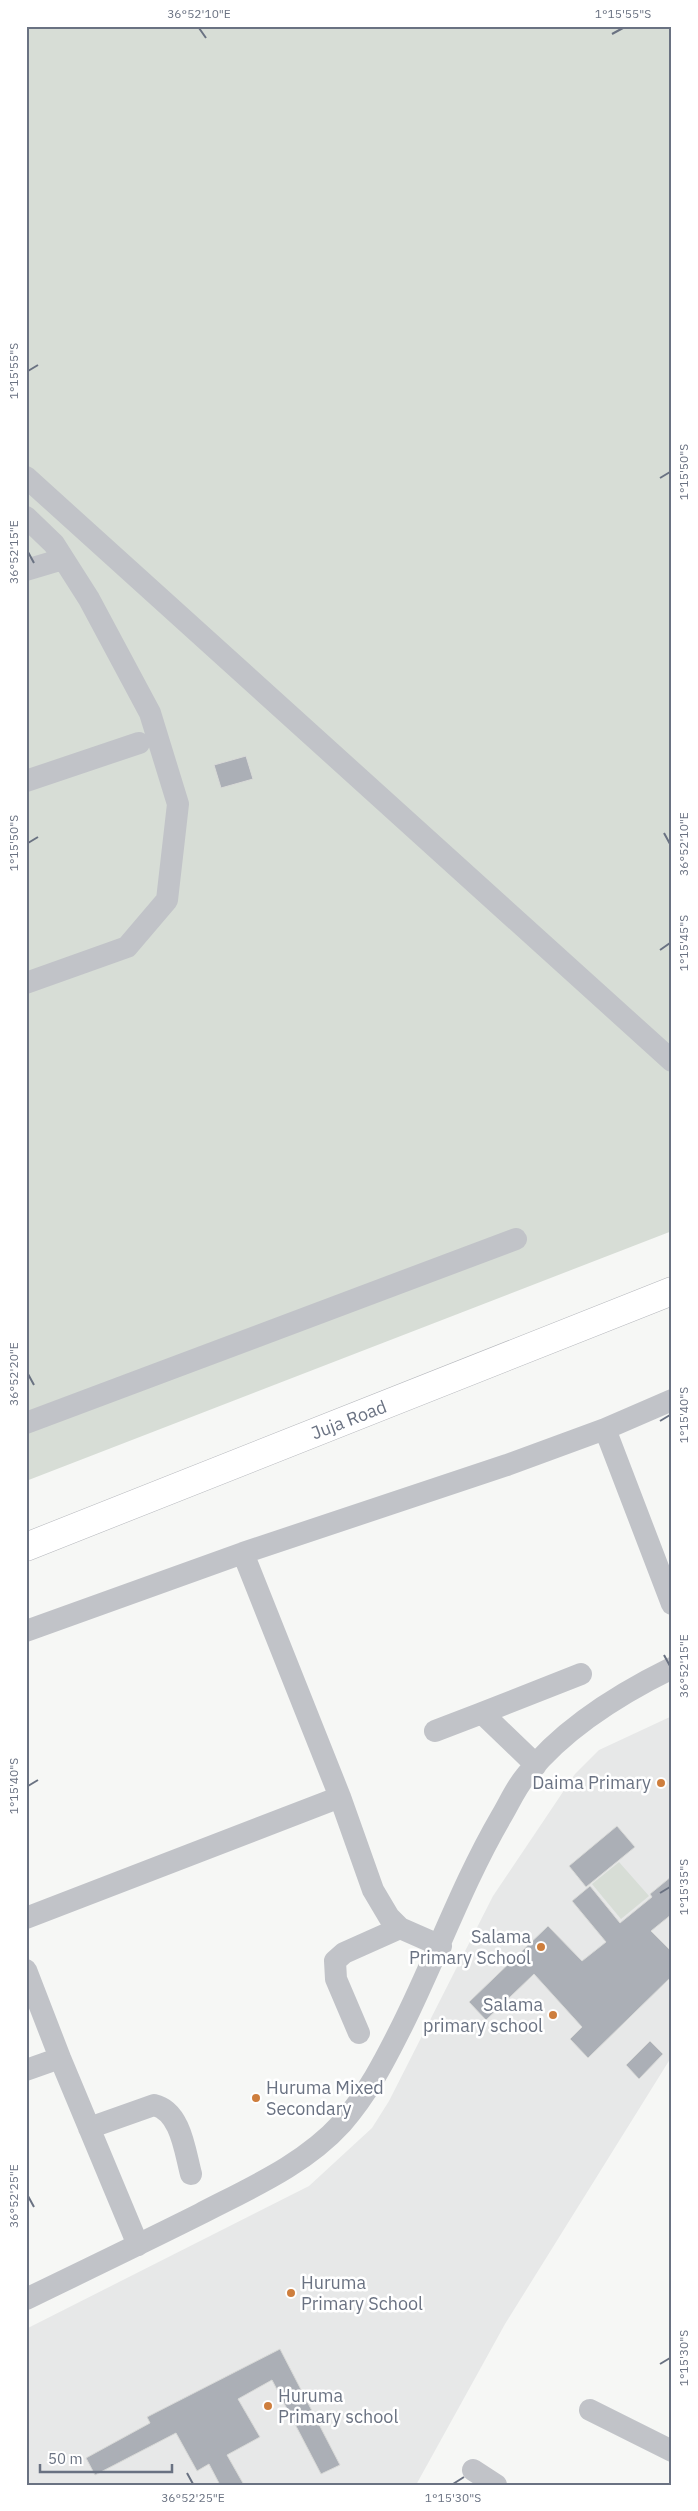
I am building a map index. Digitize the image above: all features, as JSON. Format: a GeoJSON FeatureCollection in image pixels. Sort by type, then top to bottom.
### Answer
{"type":"FeatureCollection","features":[{"type":"Feature","properties":{"kind":"main road","name":"Juja Road"},"geometry":{"type":"LineString","coordinates":[[26,1547],[672,1292]]}},
{"type":"Feature","properties":{"kind":"street"},"geometry":{"type":"LineString","coordinates":[[26,477],[672,1061]]}},
{"type":"Feature","properties":{"kind":"street"},"geometry":{"type":"LineString","coordinates":[[26,518],[54,544],[89,599],[150,713],[178,804],[167,900],[127,947],[26,983]]}},
{"type":"Feature","properties":{"kind":"street"},"geometry":{"type":"LineString","coordinates":[[26,570],[63,559]]}},
{"type":"Feature","properties":{"kind":"street"},"geometry":{"type":"LineString","coordinates":[[26,781],[139,743]]}},
{"type":"Feature","properties":{"kind":"street"},"geometry":{"type":"LineString","coordinates":[[26,1424],[516,1240]]}},
{"type":"Feature","properties":{"kind":"street"},"geometry":{"type":"LineString","coordinates":[[26,1631],[243,1553],[507,1465],[605,1429],[672,1400]]}},
{"type":"Feature","properties":{"kind":"street"},"geometry":{"type":"LineString","coordinates":[[605,1429],[672,1604]]}},
{"type":"Feature","properties":{"kind":"street"},"geometry":{"type":"LineString","coordinates":[[243,1553],[340,1797],[373,1890],[389,1917],[400,1928],[441,1946]]}},
{"type":"Feature","properties":{"kind":"street"},"geometry":{"type":"LineString","coordinates":[[26,2299],[138,2245],[292,2165],[323,2141],[343,2122],[371,2083],[391,2049],[441,1946],[484,1847],[524,1778],[566,1735],[637,1685],[672,1668]]}},
{"type":"Feature","properties":{"kind":"street"},"geometry":{"type":"LineString","coordinates":[[435,1731],[581,1674]]}},
{"type":"Feature","properties":{"kind":"street"},"geometry":{"type":"LineString","coordinates":[[482,1713],[536,1765]]}},
{"type":"Feature","properties":{"kind":"street"},"geometry":{"type":"LineString","coordinates":[[26,1918],[340,1797]]}},
{"type":"Feature","properties":{"kind":"street"},"geometry":{"type":"LineString","coordinates":[[359,2033],[336,1979],[335,1961],[344,1954],[400,1928]]}},
{"type":"Feature","properties":{"kind":"street"},"geometry":{"type":"LineString","coordinates":[[26,1970],[60,2058],[138,2245]]}},
{"type":"Feature","properties":{"kind":"street"},"geometry":{"type":"LineString","coordinates":[[26,2070],[60,2058]]}},
{"type":"Feature","properties":{"kind":"street"},"geometry":{"type":"LineString","coordinates":[[89,2128],[154,2105],[164,2108],[173,2117],[192,2174]]}},
{"type":"Feature","properties":{"kind":"street"},"geometry":{"type":"LineString","coordinates":[[590,2410],[672,2451]]}},
{"type":"Feature","properties":{"kind":"street"},"geometry":{"type":"LineString","coordinates":[[473,2470],[496,2485]]}},
{"type":"Feature","properties":{"kind":"shaded area"},"geometry":{"type":"Polygon","coordinates":[[[26,26],[672,26],[672,1231],[26,1481],[26,26]]]}},
{"type":"Feature","properties":{"kind":"shaded area"},"geometry":{"type":"Polygon","coordinates":[[[672,1716],[672,2056],[505,2324],[416,2485],[30,2485],[26,2475],[26,2329],[309,2186],[372,2128],[389,2101],[493,1896],[575,1774],[599,1750],[672,1716]]]}},
{"type":"Feature","properties":{"kind":"shaded area"},"geometry":{"type":"Polygon","coordinates":[[[619,1862],[649,1896],[621,1919],[592,1884],[619,1862]]]}},
{"type":"Feature","properties":{"kind":"building"},"geometry":{"type":"Polygon","coordinates":[[[246,756],[253,779],[221,788],[214,765],[246,756]]]}},
{"type":"Feature","properties":{"kind":"building"},"geometry":{"type":"Polygon","coordinates":[[[617,1826],[635,1847],[586,1887],[569,1866],[617,1826]]]}},
{"type":"Feature","properties":{"kind":"building"},"geometry":{"type":"Polygon","coordinates":[[[672,1876],[672,1914],[651,1931],[672,1952],[672,1976],[588,2058],[570,2039],[582,2027],[534,1974],[486,2020],[469,2002],[548,1926],[582,1961],[606,1942],[572,1901],[590,1886],[620,1923],[652,1897],[650,1894],[672,1876]]]}},
{"type":"Feature","properties":{"kind":"building"},"geometry":{"type":"Polygon","coordinates":[[[650,2041],[663,2054],[639,2079],[626,2065],[650,2041]]]}},
{"type":"Feature","properties":{"kind":"building"},"geometry":{"type":"Polygon","coordinates":[[[280,2349],[340,2465],[321,2474],[272,2380],[238,2399],[260,2437],[227,2455],[244,2485],[220,2485],[209,2464],[197,2471],[176,2433],[95,2475],[86,2458],[150,2423],[147,2417],[280,2349]]]}},
{"type":"Feature","properties":{"kind":"place","name":"Daima Primary"},"geometry":{"type":"Point","coordinates":[661,1783]}},
{"type":"Feature","properties":{"kind":"place","name":"Salama Primary School"},"geometry":{"type":"Point","coordinates":[541,1947]}},
{"type":"Feature","properties":{"kind":"place","name":"Salama primary school"},"geometry":{"type":"Point","coordinates":[553,2015]}},
{"type":"Feature","properties":{"kind":"place","name":"Huruma Mixed Secondary"},"geometry":{"type":"Point","coordinates":[256,2098]}},
{"type":"Feature","properties":{"kind":"place","name":"Huruma Primary School"},"geometry":{"type":"Point","coordinates":[291,2293]}},
{"type":"Feature","properties":{"kind":"place","name":"Huruma Primary school"},"geometry":{"type":"Point","coordinates":[268,2406]}}]}
